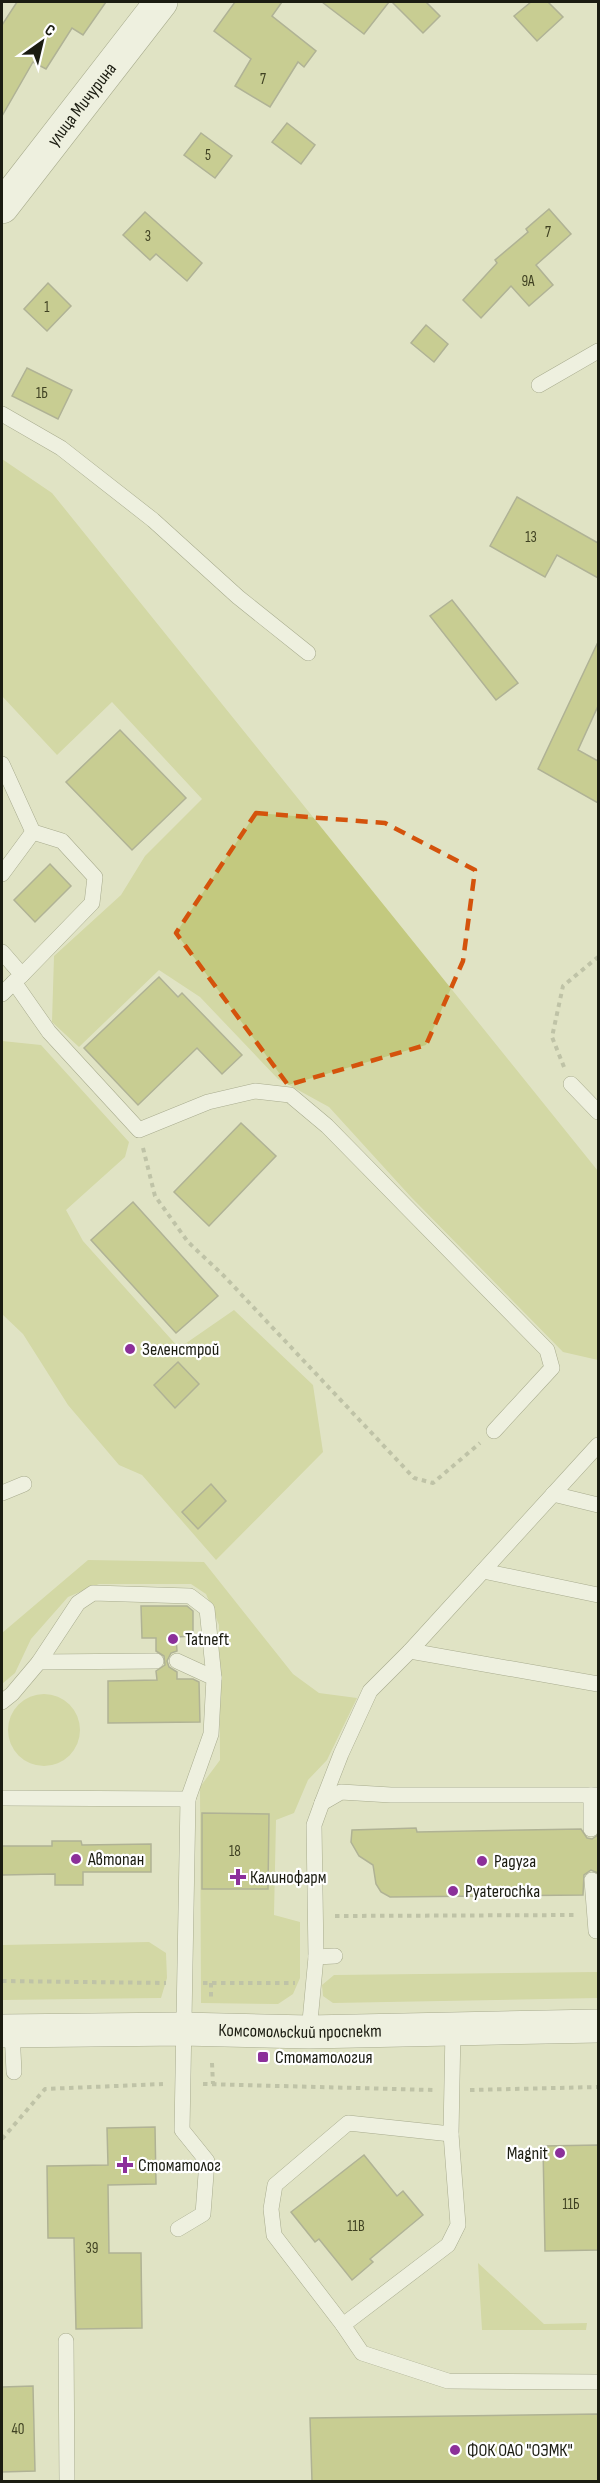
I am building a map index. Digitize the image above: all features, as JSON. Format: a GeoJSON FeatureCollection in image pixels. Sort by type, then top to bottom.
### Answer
{"type":"FeatureCollection","features":[{"type":"Feature","properties":{"kind":"main road","name":"улица Мичурина"},"geometry":{"type":"LineString","coordinates":[[2,207],[160,2]]}},
{"type":"Feature","properties":{"kind":"main road","name":"Комсомольский проспект"},"geometry":{"type":"LineString","coordinates":[[7,2031],[183,2029],[309,2032],[598,2026]]}},
{"type":"Feature","properties":{"kind":"lane"},"geometry":{"type":"LineString","coordinates":[[539,385],[598,351]]}},
{"type":"Feature","properties":{"kind":"lane"},"geometry":{"type":"LineString","coordinates":[[2,414],[61,448],[153,520],[238,597],[308,653]]}},
{"type":"Feature","properties":{"kind":"lane"},"geometry":{"type":"LineString","coordinates":[[2,764],[33,832],[62,841],[95,877],[92,903],[2,994]]}},
{"type":"Feature","properties":{"kind":"lane"},"geometry":{"type":"LineString","coordinates":[[2,874],[33,832]]}},
{"type":"Feature","properties":{"kind":"lane"},"geometry":{"type":"LineString","coordinates":[[2,952],[49,1032],[139,1130],[208,1102],[255,1091],[290,1095],[327,1126],[547,1350],[552,1368],[494,1431]]}},
{"type":"Feature","properties":{"kind":"lane"},"geometry":{"type":"LineString","coordinates":[[571,1084],[598,1112]]}},
{"type":"Feature","properties":{"kind":"lane"},"geometry":{"type":"LineString","coordinates":[[309,2032],[316,1957],[314,1825],[341,1754],[370,1691],[410,1651],[598,1445]]}},
{"type":"Feature","properties":{"kind":"lane"},"geometry":{"type":"LineString","coordinates":[[2,1493],[24,1484]]}},
{"type":"Feature","properties":{"kind":"lane"},"geometry":{"type":"LineString","coordinates":[[553,1494],[598,1505]]}},
{"type":"Feature","properties":{"kind":"lane"},"geometry":{"type":"LineString","coordinates":[[483,1571],[598,1594]]}},
{"type":"Feature","properties":{"kind":"lane"},"geometry":{"type":"LineString","coordinates":[[2,1702],[12,1694],[39,1662],[78,1603],[93,1593],[190,1596],[207,1609],[214,1678],[211,1734],[188,1799],[182,2130],[207,2161],[203,2214],[178,2229]]}},
{"type":"Feature","properties":{"kind":"lane"},"geometry":{"type":"LineString","coordinates":[[410,1651],[598,1684]]}},
{"type":"Feature","properties":{"kind":"lane"},"geometry":{"type":"LineString","coordinates":[[39,1662],[156,1660]]}},
{"type":"Feature","properties":{"kind":"lane"},"geometry":{"type":"LineString","coordinates":[[177,1661],[214,1678]]}},
{"type":"Feature","properties":{"kind":"lane"},"geometry":{"type":"LineString","coordinates":[[322,1803],[341,1792],[391,1795],[595,1795],[591,1829]]}},
{"type":"Feature","properties":{"kind":"lane"},"geometry":{"type":"LineString","coordinates":[[2,1798],[188,1799]]}},
{"type":"Feature","properties":{"kind":"lane"},"geometry":{"type":"LineString","coordinates":[[592,1880],[596,1931]]}},
{"type":"Feature","properties":{"kind":"lane"},"geometry":{"type":"LineString","coordinates":[[316,1957],[335,1956]]}},
{"type":"Feature","properties":{"kind":"lane"},"geometry":{"type":"LineString","coordinates":[[343,2325],[448,2245],[458,2225],[451,2134],[453,2029]]}},
{"type":"Feature","properties":{"kind":"lane"},"geometry":{"type":"LineString","coordinates":[[7,2031],[14,2072]]}},
{"type":"Feature","properties":{"kind":"lane"},"geometry":{"type":"LineString","coordinates":[[451,2134],[348,2123],[275,2185],[271,2210],[274,2235],[343,2325],[362,2354],[448,2381],[598,2382]]}},
{"type":"Feature","properties":{"kind":"lane"},"geometry":{"type":"LineString","coordinates":[[66,2341],[67,2481]]}},
{"type":"Feature","properties":{"kind":"path"},"geometry":{"type":"LineString","coordinates":[[571,1084],[552,1037],[563,986],[598,957]]}},
{"type":"Feature","properties":{"kind":"path"},"geometry":{"type":"LineString","coordinates":[[139,1130],[155,1196],[188,1242],[224,1276],[414,1478],[433,1483],[444,1476],[494,1431]]}},
{"type":"Feature","properties":{"kind":"path"},"geometry":{"type":"LineString","coordinates":[[315,1916],[595,1915]]}},
{"type":"Feature","properties":{"kind":"path"},"geometry":{"type":"LineString","coordinates":[[2,1981],[314,1983]]}},
{"type":"Feature","properties":{"kind":"path"},"geometry":{"type":"LineString","coordinates":[[211,1983],[211,2003]]}},
{"type":"Feature","properties":{"kind":"path"},"geometry":{"type":"LineString","coordinates":[[212,2063],[213,2084]]}},
{"type":"Feature","properties":{"kind":"path"},"geometry":{"type":"LineString","coordinates":[[2,2139],[45,2089],[183,2083],[452,2091],[598,2087]]}},
{"type":"Feature","properties":{"kind":"highlighted area"},"geometry":{"type":"Polygon","coordinates":[[[256,813],[385,823],[475,870],[463,961],[426,1045],[288,1085],[176,933],[256,813]]]}},
{"type":"Feature","properties":{"kind":"green space"},"geometry":{"type":"Polygon","coordinates":[[[2,459],[52,493],[598,1171],[598,1360],[563,1352],[411,1197],[329,1107],[278,1079],[200,997],[159,970],[79,1047],[52,1022],[54,956],[121,895],[145,856],[202,799],[112,702],[57,755],[2,696],[2,459]]]}},
{"type":"Feature","properties":{"kind":"green space"},"geometry":{"type":"Polygon","coordinates":[[[2,1041],[41,1045],[129,1142],[125,1157],[66,1210],[83,1241],[179,1348],[234,1310],[313,1385],[323,1452],[216,1560],[142,1475],[119,1465],[68,1405],[23,1334],[2,1314],[2,1041]]]}},
{"type":"Feature","properties":{"kind":"green space"},"geometry":{"type":"Polygon","coordinates":[[[88,1560],[204,1562],[293,1674],[319,1693],[357,1698],[327,1760],[308,1780],[294,1813],[276,1820],[274,1915],[300,1922],[300,1978],[293,1994],[278,2004],[201,2003],[200,1787],[220,1760],[219,1625],[206,1594],[191,1584],[99,1584],[68,1597],[31,1639],[15,1673],[2,1684],[2,1633],[88,1560]]]}},
{"type":"Feature","properties":{"kind":"green space"},"geometry":{"type":"Polygon","coordinates":[[[37,1694],[51,1694],[70,1704],[80,1723],[80,1737],[70,1756],[51,1766],[37,1766],[18,1756],[8,1737],[8,1723],[18,1704],[37,1694]]]}},
{"type":"Feature","properties":{"kind":"green space"},"geometry":{"type":"Polygon","coordinates":[[[149,1942],[166,1953],[167,1978],[161,1998],[2,2000],[2,1945],[149,1942]]]}},
{"type":"Feature","properties":{"kind":"green space"},"geometry":{"type":"Polygon","coordinates":[[[598,1972],[598,1998],[333,2003],[323,1996],[322,1985],[334,1975],[598,1972]]]}},
{"type":"Feature","properties":{"kind":"green space"},"geometry":{"type":"Polygon","coordinates":[[[478,2263],[544,2324],[587,2323],[586,2330],[482,2330],[478,2263]]]}},
{"type":"Feature","properties":{"kind":"building"},"geometry":{"type":"Polygon","coordinates":[[[17,2],[106,2],[83,35],[72,28],[46,69],[33,62],[2,116],[2,25],[17,2]]]}},
{"type":"Feature","properties":{"kind":"building"},"geometry":{"type":"Polygon","coordinates":[[[235,2],[282,2],[272,16],[316,51],[304,67],[298,62],[270,107],[235,86],[251,59],[214,31],[235,2]]]}},
{"type":"Feature","properties":{"kind":"building"},"geometry":{"type":"Polygon","coordinates":[[[322,2],[389,2],[364,34],[322,2]]]}},
{"type":"Feature","properties":{"kind":"building"},"geometry":{"type":"Polygon","coordinates":[[[392,2],[426,2],[440,16],[423,33],[392,2]]]}},
{"type":"Feature","properties":{"kind":"building"},"geometry":{"type":"Polygon","coordinates":[[[531,2],[548,2],[563,17],[537,41],[514,16],[531,2]]]}},
{"type":"Feature","properties":{"kind":"building"},"geometry":{"type":"Polygon","coordinates":[[[287,123],[315,145],[301,164],[272,142],[287,123]]]}},
{"type":"Feature","properties":{"kind":"building"},"geometry":{"type":"Polygon","coordinates":[[[201,133],[232,156],[215,178],[184,155],[201,133]]]}},
{"type":"Feature","properties":{"kind":"building"},"geometry":{"type":"Polygon","coordinates":[[[549,209],[571,234],[536,265],[553,285],[529,306],[511,286],[481,318],[463,300],[497,263],[495,260],[528,232],[526,229],[549,209]]]}},
{"type":"Feature","properties":{"kind":"building"},"geometry":{"type":"Polygon","coordinates":[[[145,212],[202,263],[187,281],[156,254],[150,260],[123,235],[145,212]]]}},
{"type":"Feature","properties":{"kind":"building"},"geometry":{"type":"Polygon","coordinates":[[[48,283],[71,306],[47,331],[24,309],[48,283]]]}},
{"type":"Feature","properties":{"kind":"building"},"geometry":{"type":"Polygon","coordinates":[[[426,325],[448,344],[434,362],[411,343],[426,325]]]}},
{"type":"Feature","properties":{"kind":"building"},"geometry":{"type":"Polygon","coordinates":[[[27,368],[72,390],[58,419],[12,396],[27,368]]]}},
{"type":"Feature","properties":{"kind":"building"},"geometry":{"type":"Polygon","coordinates":[[[517,497],[598,543],[598,578],[557,555],[545,577],[490,546],[517,497]]]}},
{"type":"Feature","properties":{"kind":"building"},"geometry":{"type":"Polygon","coordinates":[[[452,600],[518,683],[496,700],[430,616],[452,600]]]}},
{"type":"Feature","properties":{"kind":"building"},"geometry":{"type":"Polygon","coordinates":[[[598,642],[598,706],[578,750],[598,761],[598,803],[538,769],[598,642]]]}},
{"type":"Feature","properties":{"kind":"building"},"geometry":{"type":"Polygon","coordinates":[[[120,730],[186,798],[132,850],[66,782],[120,730]]]}},
{"type":"Feature","properties":{"kind":"building"},"geometry":{"type":"Polygon","coordinates":[[[50,864],[71,886],[35,922],[14,900],[50,864]]]}},
{"type":"Feature","properties":{"kind":"building"},"geometry":{"type":"Polygon","coordinates":[[[159,977],[178,997],[182,993],[242,1055],[222,1074],[197,1048],[138,1105],[84,1048],[159,977]]]}},
{"type":"Feature","properties":{"kind":"building"},"geometry":{"type":"Polygon","coordinates":[[[241,1123],[276,1156],[209,1226],[174,1192],[241,1123]]]}},
{"type":"Feature","properties":{"kind":"building"},"geometry":{"type":"Polygon","coordinates":[[[133,1202],[218,1296],[176,1333],[91,1240],[133,1202]]]}},
{"type":"Feature","properties":{"kind":"building"},"geometry":{"type":"Polygon","coordinates":[[[178,1362],[199,1384],[175,1408],[154,1385],[178,1362]]]}},
{"type":"Feature","properties":{"kind":"building"},"geometry":{"type":"Polygon","coordinates":[[[211,1484],[226,1501],[198,1529],[182,1512],[211,1484]]]}},
{"type":"Feature","properties":{"kind":"building"},"geometry":{"type":"Polygon","coordinates":[[[141,1606],[187,1606],[193,1611],[193,1636],[176,1637],[177,1651],[171,1653],[167,1661],[169,1667],[177,1672],[177,1679],[193,1679],[199,1682],[200,1722],[108,1723],[108,1681],[157,1680],[156,1671],[165,1665],[164,1656],[156,1651],[156,1638],[142,1638],[141,1606]]]}},
{"type":"Feature","properties":{"kind":"building"},"geometry":{"type":"Polygon","coordinates":[[[202,1813],[269,1814],[268,1889],[202,1889],[202,1813]]]}},
{"type":"Feature","properties":{"kind":"building","name":"Радуга"},"geometry":{"type":"Polygon","coordinates":[[[416,1828],[417,1832],[581,1829],[587,1838],[592,1839],[598,1835],[598,1873],[591,1870],[584,1875],[583,1895],[390,1897],[381,1892],[376,1884],[373,1865],[359,1856],[351,1842],[352,1830],[416,1828]]]}},
{"type":"Feature","properties":{"kind":"building","name":"Автопан"},"geometry":{"type":"Polygon","coordinates":[[[52,1841],[81,1841],[82,1845],[151,1844],[151,1872],[83,1872],[83,1885],[55,1885],[55,1874],[2,1875],[2,1846],[52,1846],[52,1841]]]}},
{"type":"Feature","properties":{"kind":"building"},"geometry":{"type":"Polygon","coordinates":[[[155,2127],[156,2184],[108,2185],[109,2253],[141,2253],[142,2328],[76,2329],[74,2238],[48,2238],[47,2166],[108,2165],[107,2128],[155,2127]]]}},
{"type":"Feature","properties":{"kind":"building"},"geometry":{"type":"Polygon","coordinates":[[[598,2145],[598,2250],[545,2251],[543,2146],[598,2145]]]}},
{"type":"Feature","properties":{"kind":"building"},"geometry":{"type":"Polygon","coordinates":[[[364,2155],[397,2196],[403,2191],[423,2215],[370,2259],[373,2262],[352,2280],[319,2239],[315,2242],[291,2212],[364,2155]]]}},
{"type":"Feature","properties":{"kind":"building"},"geometry":{"type":"Polygon","coordinates":[[[33,2386],[35,2471],[2,2472],[2,2387],[33,2386]]]}},
{"type":"Feature","properties":{"kind":"building","name":"ФОК ОАО \"ОЭМК\""},"geometry":{"type":"Polygon","coordinates":[[[598,2414],[598,2481],[312,2481],[310,2418],[598,2414]]]}},
{"type":"Feature","properties":{"kind":"place","name":"Зеленстрой"},"geometry":{"type":"Point","coordinates":[130,1349]}},
{"type":"Feature","properties":{"kind":"place","name":"Tatneft"},"geometry":{"type":"Point","coordinates":[173,1639]}},
{"type":"Feature","properties":{"kind":"place","name":"Автопан"},"geometry":{"type":"Point","coordinates":[76,1859]}},
{"type":"Feature","properties":{"kind":"place","name":"Радуга"},"geometry":{"type":"Point","coordinates":[482,1861]}},
{"type":"Feature","properties":{"kind":"place","name":"Калинофарм"},"geometry":{"type":"Point","coordinates":[238,1877]}},
{"type":"Feature","properties":{"kind":"place","name":"Pyaterochka"},"geometry":{"type":"Point","coordinates":[453,1891]}},
{"type":"Feature","properties":{"kind":"place","name":"Стоматология"},"geometry":{"type":"Point","coordinates":[263,2057]}},
{"type":"Feature","properties":{"kind":"place","name":"Magnit"},"geometry":{"type":"Point","coordinates":[560,2153]}},
{"type":"Feature","properties":{"kind":"place","name":"Стоматолог"},"geometry":{"type":"Point","coordinates":[125,2165]}},
{"type":"Feature","properties":{"kind":"place","name":"ФОК ОАО \"ОЭМК\""},"geometry":{"type":"Point","coordinates":[455,2450]}}]}
